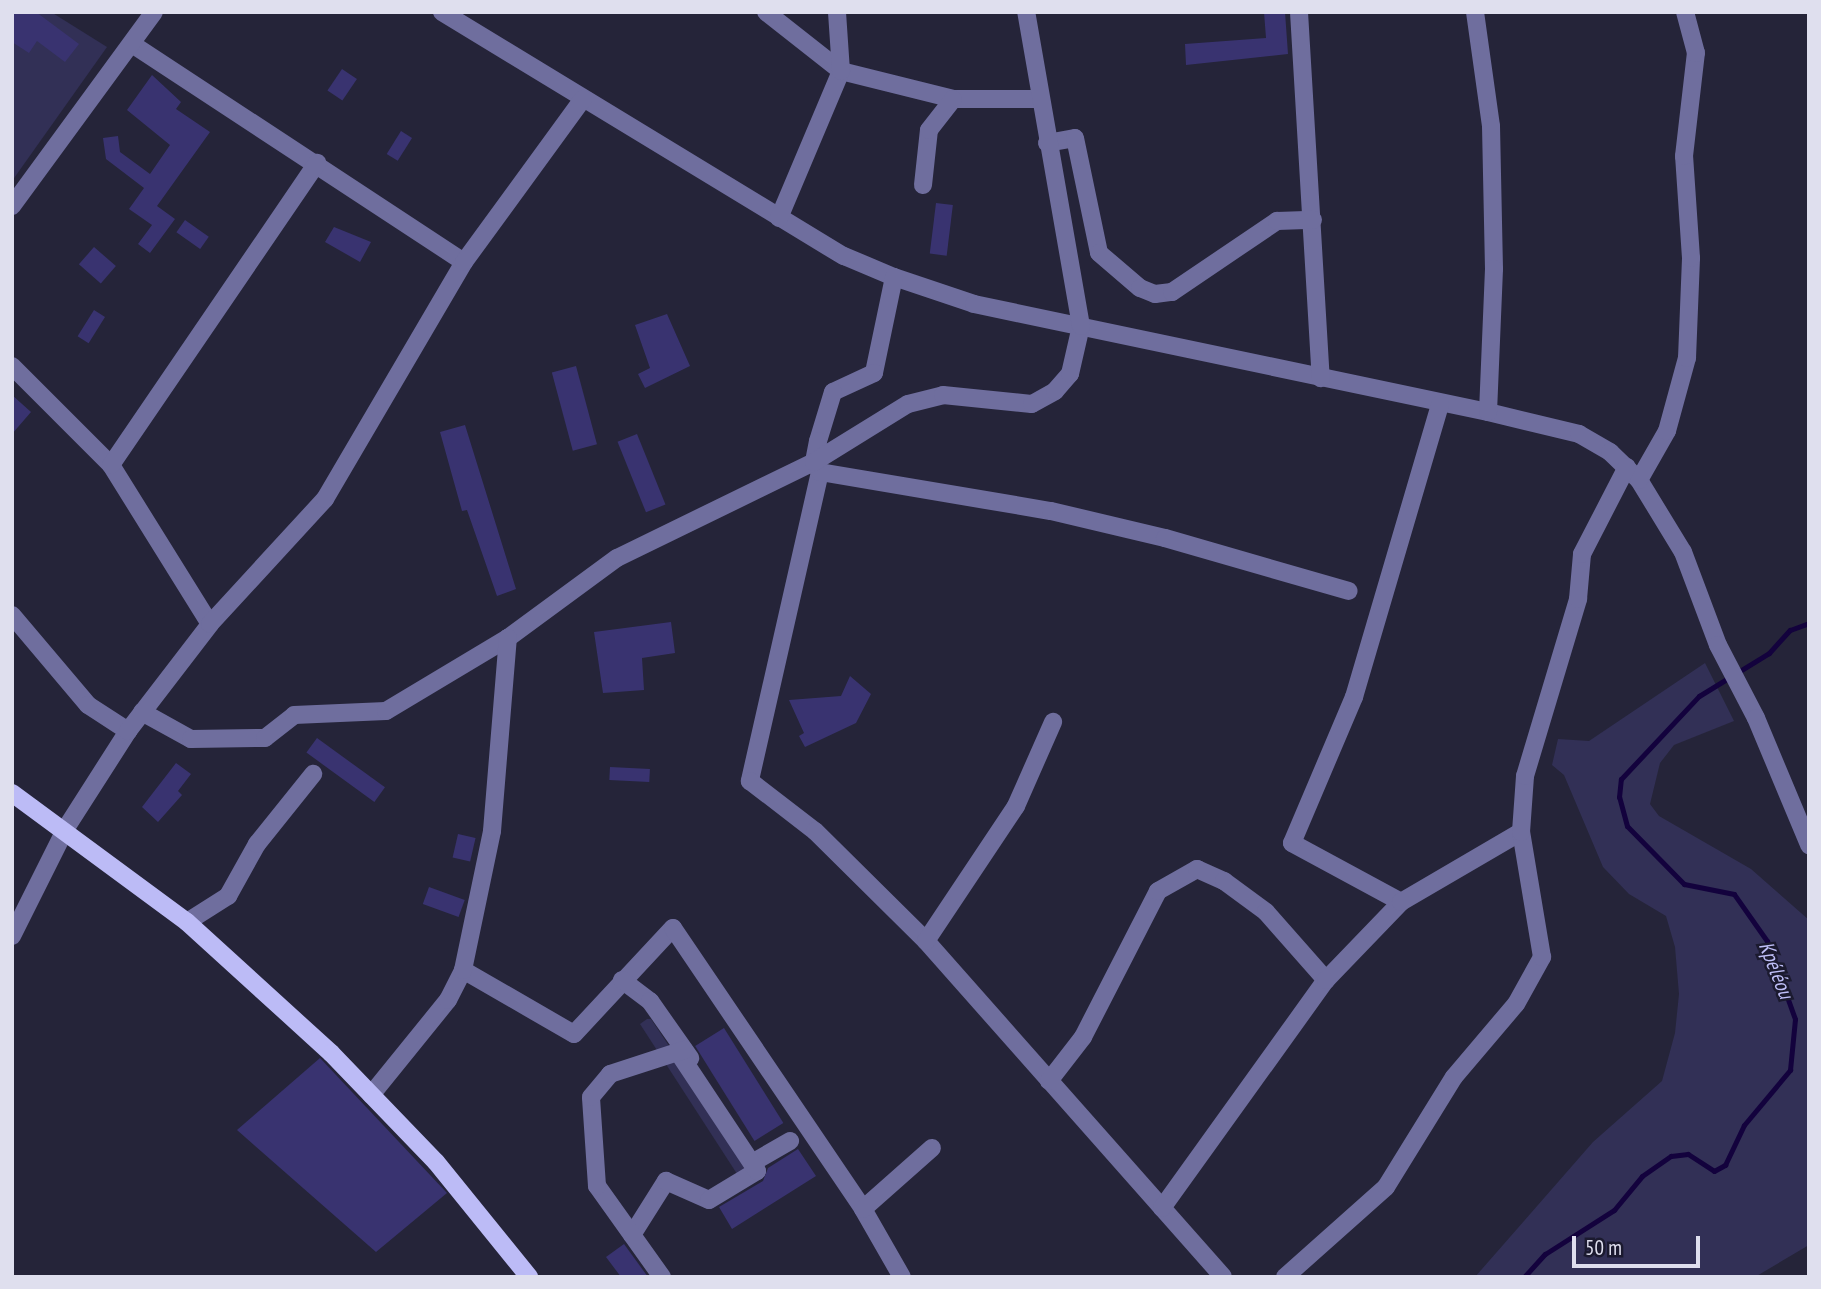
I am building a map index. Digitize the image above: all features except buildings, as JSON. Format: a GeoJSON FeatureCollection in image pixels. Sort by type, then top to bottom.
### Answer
{"type":"FeatureCollection","features":[{"type":"Feature","properties":{"kind":"main road"},"geometry":{"type":"LineString","coordinates":[[12,793],[66,828],[187,922],[372,1095],[436,1162],[529,1277]]}},
{"type":"Feature","properties":{"kind":"street"},"geometry":{"type":"LineString","coordinates":[[12,206],[154,12]]}},
{"type":"Feature","properties":{"kind":"street"},"geometry":{"type":"LineString","coordinates":[[442,12],[779,218],[844,256],[894,277],[974,304],[1488,412],[1579,434],[1633,473],[1684,552],[1718,645],[1756,718],[1809,845]]}},
{"type":"Feature","properties":{"kind":"street"},"geometry":{"type":"LineString","coordinates":[[766,12],[841,71],[953,99],[1039,99]]}},
{"type":"Feature","properties":{"kind":"street"},"geometry":{"type":"LineString","coordinates":[[779,218],[841,71],[837,12]]}},
{"type":"Feature","properties":{"kind":"street"},"geometry":{"type":"LineString","coordinates":[[142,712],[191,739],[265,738],[294,715],[386,711],[509,638],[617,558],[817,467],[877,420],[930,398],[966,396],[1032,404],[1044,398],[1070,374],[1082,326],[1039,99],[1026,12]]}},
{"type":"Feature","properties":{"kind":"street"},"geometry":{"type":"LineString","coordinates":[[1298,12],[1321,378]]}},
{"type":"Feature","properties":{"kind":"street"},"geometry":{"type":"LineString","coordinates":[[1475,12],[1491,126],[1494,269],[1488,412]]}},
{"type":"Feature","properties":{"kind":"street"},"geometry":{"type":"LineString","coordinates":[[1285,1277],[1386,1187],[1454,1077],[1516,1004],[1542,957],[1521,832],[1525,776],[1578,599],[1582,554],[1633,473],[1667,431],[1687,358],[1692,258],[1684,156],[1696,53],[1685,12]]}},
{"type":"Feature","properties":{"kind":"street"},"geometry":{"type":"LineString","coordinates":[[132,44],[464,262]]}},
{"type":"Feature","properties":{"kind":"street"},"geometry":{"type":"LineString","coordinates":[[12,936],[66,828],[128,731],[210,624],[326,499],[464,262],[583,99]]}},
{"type":"Feature","properties":{"kind":"street"},"geometry":{"type":"LineString","coordinates":[[923,185],[929,130],[953,99]]}},
{"type":"Feature","properties":{"kind":"street"},"geometry":{"type":"LineString","coordinates":[[1047,143],[1075,138],[1099,253],[1140,288],[1155,294],[1172,292],[1277,221],[1313,220]]}},
{"type":"Feature","properties":{"kind":"street"},"geometry":{"type":"LineString","coordinates":[[111,465],[317,163]]}},
{"type":"Feature","properties":{"kind":"street"},"geometry":{"type":"LineString","coordinates":[[894,277],[874,373],[833,392],[750,781],[815,831],[926,942],[1223,1277]]}},
{"type":"Feature","properties":{"kind":"street"},"geometry":{"type":"LineString","coordinates":[[12,366],[111,465],[210,624]]}},
{"type":"Feature","properties":{"kind":"street"},"geometry":{"type":"LineString","coordinates":[[1401,902],[1292,843],[1354,697],[1440,404]]}},
{"type":"Feature","properties":{"kind":"street"},"geometry":{"type":"LineString","coordinates":[[817,467],[1051,511],[1165,538],[1349,591]]}},
{"type":"Feature","properties":{"kind":"street"},"geometry":{"type":"LineString","coordinates":[[12,615],[88,705],[128,731]]}},
{"type":"Feature","properties":{"kind":"street"},"geometry":{"type":"LineString","coordinates":[[372,1095],[448,1000],[463,970],[492,831],[509,638]]}},
{"type":"Feature","properties":{"kind":"street"},"geometry":{"type":"LineString","coordinates":[[926,942],[1016,806],[1053,722]]}},
{"type":"Feature","properties":{"kind":"street"},"geometry":{"type":"LineString","coordinates":[[187,922],[228,897],[257,844],[313,774]]}},
{"type":"Feature","properties":{"kind":"street"},"geometry":{"type":"LineString","coordinates":[[1162,1208],[1326,980],[1401,902],[1521,832]]}},
{"type":"Feature","properties":{"kind":"street"},"geometry":{"type":"LineString","coordinates":[[1049,1081],[1083,1037],[1158,891],[1197,869],[1224,881],[1266,912],[1326,980]]}},
{"type":"Feature","properties":{"kind":"street"},"geometry":{"type":"LineString","coordinates":[[463,970],[574,1034],[622,979],[673,928],[863,1209],[902,1277]]}},
{"type":"Feature","properties":{"kind":"street"},"geometry":{"type":"LineString","coordinates":[[622,979],[650,1001],[757,1171],[714,1199],[702,1198],[666,1181],[632,1235]]}},
{"type":"Feature","properties":{"kind":"street"},"geometry":{"type":"LineString","coordinates":[[682,1053],[698,1069]]}},
{"type":"Feature","properties":{"kind":"street"},"geometry":{"type":"LineString","coordinates":[[662,1277],[597,1186],[591,1097],[610,1074],[682,1053]]}},
{"type":"Feature","properties":{"kind":"street"},"geometry":{"type":"LineString","coordinates":[[752,1163],[790,1141]]}},
{"type":"Feature","properties":{"kind":"street"},"geometry":{"type":"LineString","coordinates":[[863,1209],[932,1148]]}},
{"type":"Feature","properties":{"kind":"shaded area"},"geometry":{"type":"Polygon","coordinates":[[[12,12],[51,12],[107,47],[12,181],[12,12]]]}},
{"type":"Feature","properties":{"kind":"shaded area"},"geometry":{"type":"Polygon","coordinates":[[[1705,663],[1734,721],[1674,745],[1660,763],[1650,804],[1659,816],[1751,869],[1809,920],[1809,1245],[1755,1277],[1475,1277],[1593,1142],[1662,1081],[1675,1033],[1679,994],[1675,947],[1666,916],[1629,894],[1603,867],[1564,775],[1552,765],[1558,739],[1589,741],[1705,663]]]}},
{"type":"Feature","properties":{"kind":"shaded area"},"geometry":{"type":"Polygon","coordinates":[[[651,1019],[752,1170],[741,1180],[640,1024],[651,1019]]]}},
{"type":"Feature","properties":{"kind":"waterway","name":"Kpéléou"},"geometry":{"type":"LineString","coordinates":[[1524,1277],[1545,1254],[1614,1210],[1642,1176],[1671,1156],[1688,1154],[1714,1171],[1725,1165],[1744,1125],[1790,1070],[1795,1019],[1767,941],[1734,894],[1684,884],[1627,826],[1619,797],[1621,779],[1699,696],[1769,653],[1790,630],[1809,623]]}}]}
